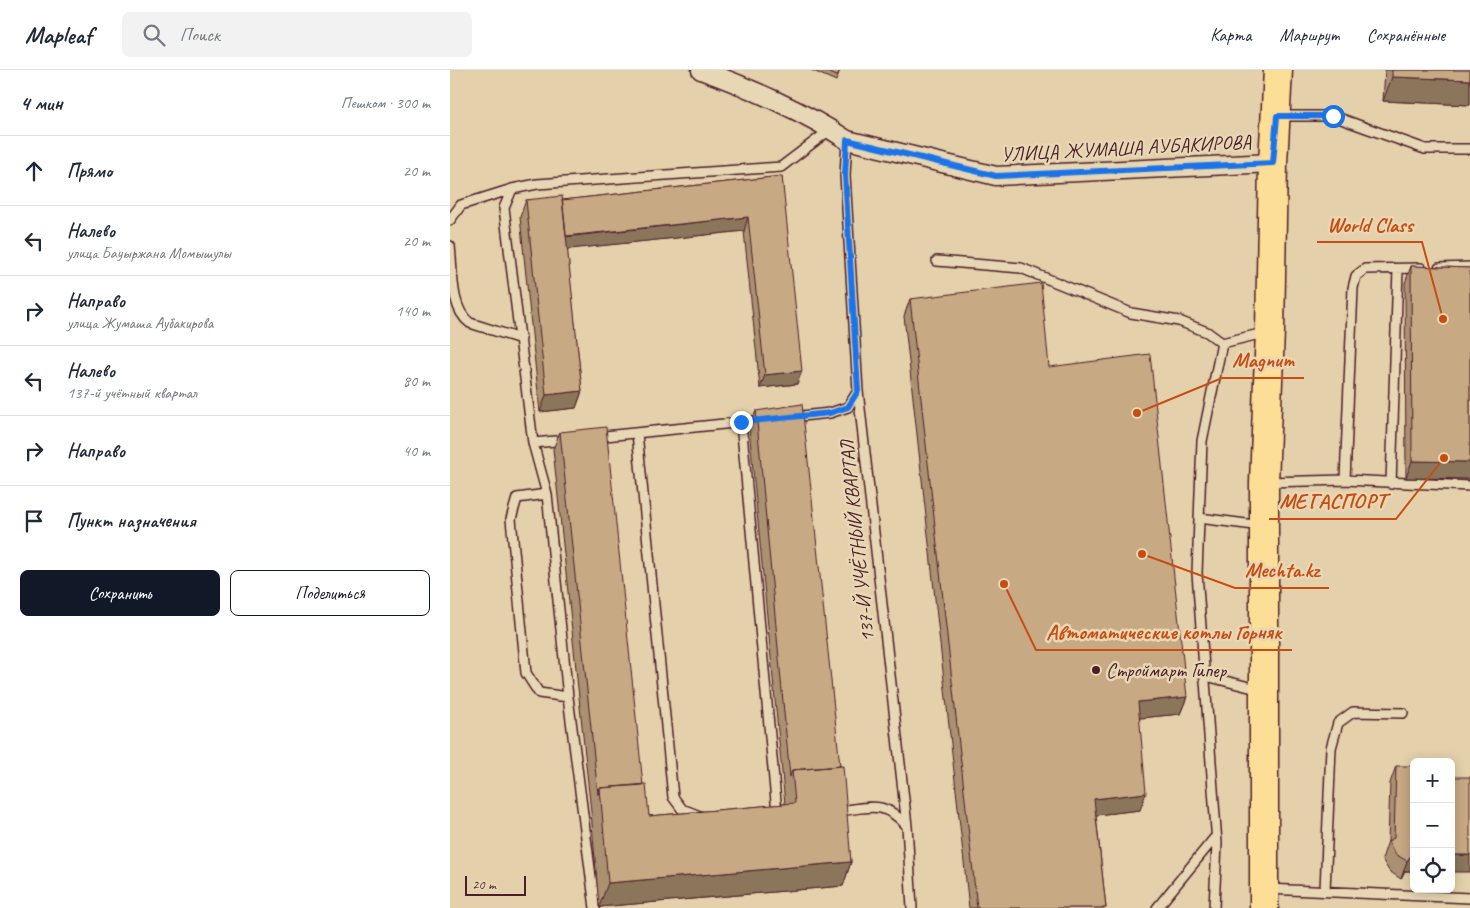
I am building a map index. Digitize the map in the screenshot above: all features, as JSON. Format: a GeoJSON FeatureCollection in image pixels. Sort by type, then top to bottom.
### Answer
{"type":"FeatureCollection","features":[{"type":"Feature","properties":{"kind":"main road"},"geometry":{"type":"LineString","coordinates":[[1264,898],[1264,482],[1270,331],[1273,163],[1278,70]]}},
{"type":"Feature","properties":{"kind":"street","name":"УЛИЦА ЖУМАША АУБАКИРОВА"},"geometry":{"type":"LineString","coordinates":[[701,70],[728,80],[831,129],[847,140],[996,176],[1273,163]]}},
{"type":"Feature","properties":{"kind":"lane"},"geometry":{"type":"LineString","coordinates":[[1277,116],[1333,116],[1425,150],[1470,149]]}},
{"type":"Feature","properties":{"kind":"lane"},"geometry":{"type":"LineString","coordinates":[[450,220],[462,205],[512,189],[537,184],[781,167],[831,129]]}},
{"type":"Feature","properties":{"kind":"lane","name":"137-Й УЧЁТНЫЙ КВАРТАЛ"},"geometry":{"type":"LineString","coordinates":[[847,140],[845,175],[858,391],[907,826],[912,908]]}},
{"type":"Feature","properties":{"kind":"lane"},"geometry":{"type":"LineString","coordinates":[[512,189],[504,208],[533,443],[547,494],[568,697],[595,908]]}},
{"type":"Feature","properties":{"kind":"lane"},"geometry":{"type":"LineString","coordinates":[[450,246],[456,308],[463,318],[470,323],[521,339]]}},
{"type":"Feature","properties":{"kind":"lane"},"geometry":{"type":"LineString","coordinates":[[937,261],[1021,268],[1131,313],[1179,321],[1207,332],[1222,343]]}},
{"type":"Feature","properties":{"kind":"lane"},"geometry":{"type":"LineString","coordinates":[[1345,480],[1353,288],[1356,276],[1365,270],[1470,267]]}},
{"type":"Feature","properties":{"kind":"lane"},"geometry":{"type":"LineString","coordinates":[[1391,484],[1398,269]]}},
{"type":"Feature","properties":{"kind":"lane"},"geometry":{"type":"LineString","coordinates":[[1222,343],[1270,331]]}},
{"type":"Feature","properties":{"kind":"lane"},"geometry":{"type":"LineString","coordinates":[[1214,908],[1216,836],[1206,676],[1197,573],[1202,441],[1222,343]]}},
{"type":"Feature","properties":{"kind":"lane"},"geometry":{"type":"LineString","coordinates":[[780,418],[830,413],[848,407],[858,391]]}},
{"type":"Feature","properties":{"kind":"lane"},"geometry":{"type":"LineString","coordinates":[[533,443],[771,419]]}},
{"type":"Feature","properties":{"kind":"lane"},"geometry":{"type":"LineString","coordinates":[[741,422],[776,813]]}},
{"type":"Feature","properties":{"kind":"lane"},"geometry":{"type":"LineString","coordinates":[[637,432],[673,797],[682,810],[700,816],[709,815]]}},
{"type":"Feature","properties":{"kind":"lane"},"geometry":{"type":"LineString","coordinates":[[1264,482],[1345,480],[1391,484],[1470,486]]}},
{"type":"Feature","properties":{"kind":"lane"},"geometry":{"type":"LineString","coordinates":[[547,494],[517,498],[511,519],[526,673],[539,693],[568,697]]}},
{"type":"Feature","properties":{"kind":"lane"},"geometry":{"type":"LineString","coordinates":[[1199,518],[1264,526]]}},
{"type":"Feature","properties":{"kind":"lane"},"geometry":{"type":"LineString","coordinates":[[1206,676],[1264,691]]}},
{"type":"Feature","properties":{"kind":"lane"},"geometry":{"type":"LineString","coordinates":[[1325,890],[1331,748],[1338,723],[1353,712],[1403,713]]}},
{"type":"Feature","properties":{"kind":"lane"},"geometry":{"type":"LineString","coordinates":[[836,811],[882,807],[894,812],[907,826]]}},
{"type":"Feature","properties":{"kind":"lane"},"geometry":{"type":"LineString","coordinates":[[1157,908],[1216,836]]}},
{"type":"Feature","properties":{"kind":"lane"},"geometry":{"type":"LineString","coordinates":[[1264,898],[1325,890],[1470,898]]}},
{"type":"Feature","properties":{"kind":"building"},"geometry":{"type":"Polygon","coordinates":[[[823,70],[840,70],[837,76],[823,70]]]}},
{"type":"Feature","properties":{"kind":"building"},"geometry":{"type":"Polygon","coordinates":[[[1392,70],[1470,70],[1470,80],[1392,77],[1392,70]]]}},
{"type":"Feature","properties":{"kind":"building"},"geometry":{"type":"Polygon","coordinates":[[[782,176],[802,371],[765,375],[748,217],[566,236],[562,200],[782,176]]]}},
{"type":"Feature","properties":{"kind":"building"},"geometry":{"type":"Polygon","coordinates":[[[562,196],[582,391],[546,395],[526,200],[562,196]]]}},
{"type":"Feature","properties":{"kind":"building"},"geometry":{"type":"Polygon","coordinates":[[[1411,266],[1470,268],[1470,462],[1412,461],[1411,266]]]}},
{"type":"Feature","properties":{"kind":"building"},"geometry":{"type":"Polygon","coordinates":[[[1041,283],[1049,367],[1150,354],[1187,697],[1138,702],[1146,793],[1094,799],[1106,908],[977,908],[910,299],[1041,283]]]}},
{"type":"Feature","properties":{"kind":"building"},"geometry":{"type":"Polygon","coordinates":[[[802,404],[840,766],[792,770],[790,777],[756,411],[802,404]]]}},
{"type":"Feature","properties":{"kind":"building"},"geometry":{"type":"Polygon","coordinates":[[[606,427],[643,785],[600,788],[598,795],[560,432],[606,427]]]}},
{"type":"Feature","properties":{"kind":"building"},"geometry":{"type":"Polygon","coordinates":[[[843,766],[851,862],[608,883],[600,788],[646,784],[649,816],[795,803],[792,770],[843,766]]]}},
{"type":"Feature","properties":{"kind":"building"},"geometry":{"type":"Polygon","coordinates":[[[1396,766],[1410,766],[1410,857],[1407,861],[1395,854],[1388,841],[1394,838],[1396,766]]]}},
{"type":"Feature","properties":{"kind":"building"},"geometry":{"type":"Polygon","coordinates":[[[1455,777],[1470,777],[1470,855],[1455,855],[1455,777]]]}},
{"type":"Feature","properties":{"kind":"place","name":"World Class"},"geometry":{"type":"Point","coordinates":[1443,319]}},
{"type":"Feature","properties":{"kind":"place","name":"Magnum"},"geometry":{"type":"Point","coordinates":[1137,413]}},
{"type":"Feature","properties":{"kind":"place","name":"МЕГАСПОРТ"},"geometry":{"type":"Point","coordinates":[1444,458]}},
{"type":"Feature","properties":{"kind":"place","name":"Mechta.kz"},"geometry":{"type":"Point","coordinates":[1142,554]}},
{"type":"Feature","properties":{"kind":"place","name":"Автоматические котлы Горняк"},"geometry":{"type":"Point","coordinates":[1004,584]}},
{"type":"Feature","properties":{"kind":"place","name":"Строймарт Гипер"},"geometry":{"type":"Point","coordinates":[1096,670]}},
{"type":"Feature","properties":{"kind":"route"},"geometry":{"type":"LineString","coordinates":[[741,422],[830,413],[848,407],[858,391],[845,175],[847,140],[996,176],[1273,163],[1277,116],[1333,116]]}}]}
